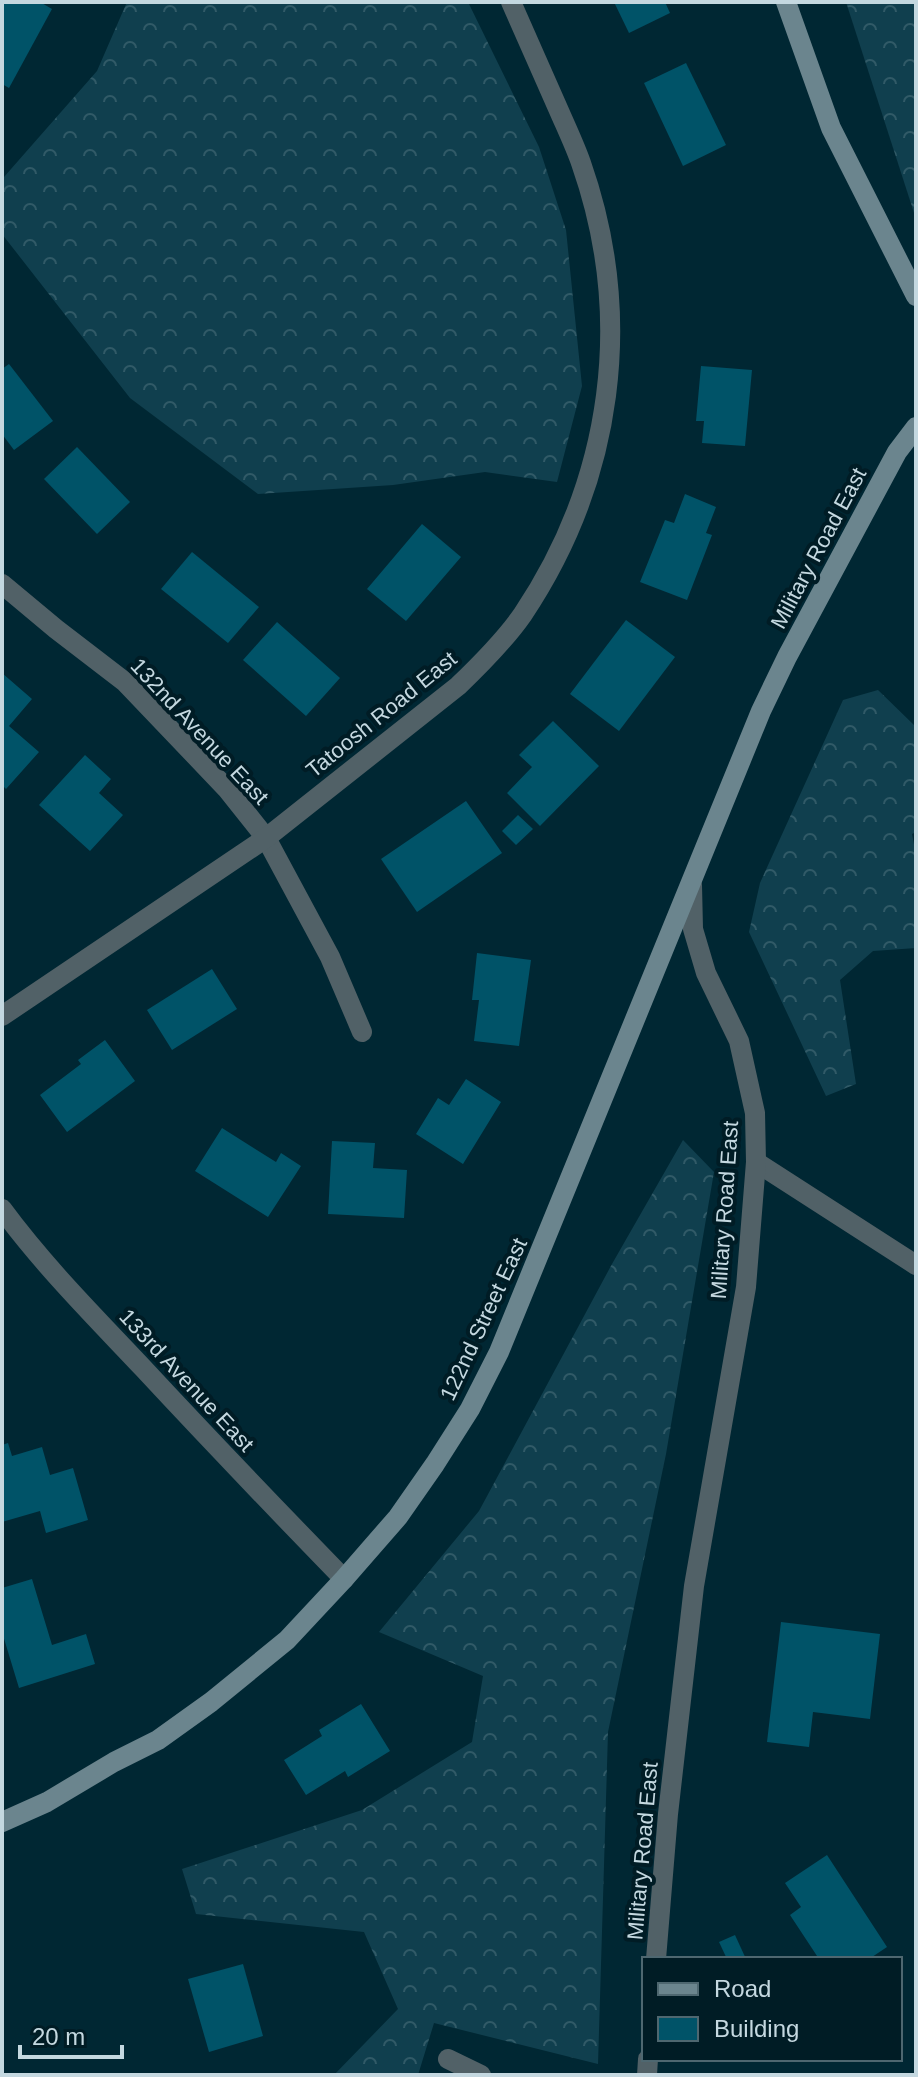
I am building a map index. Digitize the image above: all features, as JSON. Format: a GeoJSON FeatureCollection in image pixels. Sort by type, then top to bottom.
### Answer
{"type":"FeatureCollection","features":[{"type":"Feature","properties":{"kind":"main road"},"geometry":{"type":"LineString","coordinates":[[786,2],[831,128],[916,296]]}},
{"type":"Feature","properties":{"kind":"main road","name":"Military Road East"},"geometry":{"type":"LineString","coordinates":[[692,885],[761,711],[787,657],[897,452],[914,434]]}},
{"type":"Feature","properties":{"kind":"main road","name":"122nd Street East"},"geometry":{"type":"LineString","coordinates":[[2,1822],[47,1802],[158,1740],[211,1702],[287,1640],[398,1517],[470,1409],[499,1352],[692,885]]}},
{"type":"Feature","properties":{"kind":"street","name":"Tatoosh Road East"},"geometry":{"type":"LineString","coordinates":[[2,1016],[266,838],[458,686],[521,616],[552,566],[576,515],[591,472],[607,404],[609,295],[600,231],[581,163],[511,2]]}},
{"type":"Feature","properties":{"kind":"street","name":"132nd Avenue East"},"geometry":{"type":"LineString","coordinates":[[2,584],[125,682],[227,789],[266,838],[330,957],[362,1032]]}},
{"type":"Feature","properties":{"kind":"street","name":"Military Road East"},"geometry":{"type":"LineString","coordinates":[[656,1957],[668,1814],[694,1586],[746,1287],[756,1162],[755,1113],[739,1041],[706,973],[693,929],[692,885]]}},
{"type":"Feature","properties":{"kind":"street"},"geometry":{"type":"LineString","coordinates":[[756,1162],[916,1265]]}},
{"type":"Feature","properties":{"kind":"street","name":"133rd Avenue East"},"geometry":{"type":"LineString","coordinates":[[2,1209],[63,1283],[344,1579]]}},
{"type":"Feature","properties":{"kind":"street"},"geometry":{"type":"LineString","coordinates":[[448,2059],[481,2075]]}},
{"type":"Feature","properties":{"kind":"green space"},"geometry":{"type":"Polygon","coordinates":[[[127,2],[468,2],[539,147],[566,230],[582,386],[557,482],[485,472],[393,485],[258,494],[130,398],[2,234],[4,177],[97,71],[127,2]]]}},
{"type":"Feature","properties":{"kind":"green space"},"geometry":{"type":"Polygon","coordinates":[[[846,2],[916,2],[916,219],[846,2]]]}},
{"type":"Feature","properties":{"kind":"green space"},"geometry":{"type":"Polygon","coordinates":[[[878,690],[916,727],[916,832],[912,834],[916,855],[916,948],[873,951],[840,980],[856,1084],[826,1096],[749,932],[760,883],[843,700],[878,690]]]}},
{"type":"Feature","properties":{"kind":"green space"},"geometry":{"type":"Polygon","coordinates":[[[683,1140],[714,1172],[666,1454],[608,1732],[598,2064],[434,2023],[418,2075],[334,2075],[398,2009],[364,1932],[196,1914],[182,1869],[362,1810],[472,1742],[483,1676],[379,1632],[479,1511],[612,1264],[683,1140]]]}},
{"type":"Feature","properties":{"kind":"building"},"geometry":{"type":"Polygon","coordinates":[[[2,2],[40,2],[52,9],[9,88],[2,84],[2,2]]]}},
{"type":"Feature","properties":{"kind":"building"},"geometry":{"type":"Polygon","coordinates":[[[614,2],[665,2],[670,13],[629,33],[614,2]]]}},
{"type":"Feature","properties":{"kind":"building"},"geometry":{"type":"Polygon","coordinates":[[[686,63],[726,145],[683,166],[644,83],[686,63]]]}},
{"type":"Feature","properties":{"kind":"building"},"geometry":{"type":"Polygon","coordinates":[[[9,364],[53,421],[14,450],[2,434],[2,369],[9,364]]]}},
{"type":"Feature","properties":{"kind":"building"},"geometry":{"type":"Polygon","coordinates":[[[701,366],[752,370],[745,446],[702,443],[704,421],[696,421],[701,366]]]}},
{"type":"Feature","properties":{"kind":"building"},"geometry":{"type":"Polygon","coordinates":[[[77,447],[130,502],[97,534],[44,479],[77,447]]]}},
{"type":"Feature","properties":{"kind":"building"},"geometry":{"type":"Polygon","coordinates":[[[685,494],[716,507],[706,533],[712,535],[687,600],[640,582],[665,520],[674,523],[685,494]]]}},
{"type":"Feature","properties":{"kind":"building"},"geometry":{"type":"Polygon","coordinates":[[[422,524],[461,557],[406,621],[367,589],[422,524]]]}},
{"type":"Feature","properties":{"kind":"building"},"geometry":{"type":"Polygon","coordinates":[[[192,552],[259,607],[228,643],[161,589],[192,552]]]}},
{"type":"Feature","properties":{"kind":"building"},"geometry":{"type":"Polygon","coordinates":[[[626,620],[675,657],[619,731],[570,694],[626,620]]]}},
{"type":"Feature","properties":{"kind":"building"},"geometry":{"type":"Polygon","coordinates":[[[277,622],[340,678],[306,716],[243,660],[277,622]]]}},
{"type":"Feature","properties":{"kind":"building"},"geometry":{"type":"Polygon","coordinates":[[[2,673],[32,699],[9,726],[39,752],[6,789],[2,785],[2,673]]]}},
{"type":"Feature","properties":{"kind":"building"},"geometry":{"type":"Polygon","coordinates":[[[553,721],[599,766],[540,826],[507,793],[532,767],[519,755],[553,721]]]}},
{"type":"Feature","properties":{"kind":"building"},"geometry":{"type":"Polygon","coordinates":[[[85,755],[111,779],[99,793],[123,815],[90,851],[39,805],[85,755]]]}},
{"type":"Feature","properties":{"kind":"building"},"geometry":{"type":"Polygon","coordinates":[[[466,801],[502,853],[417,912],[381,859],[466,801]]]}},
{"type":"Feature","properties":{"kind":"building"},"geometry":{"type":"Polygon","coordinates":[[[518,815],[533,829],[516,845],[502,831],[518,815]]]}},
{"type":"Feature","properties":{"kind":"building"},"geometry":{"type":"Polygon","coordinates":[[[477,953],[531,960],[519,1046],[474,1041],[479,1000],[472,1000],[477,953]]]}},
{"type":"Feature","properties":{"kind":"building"},"geometry":{"type":"Polygon","coordinates":[[[212,969],[237,1009],[172,1050],[147,1010],[212,969]]]}},
{"type":"Feature","properties":{"kind":"building"},"geometry":{"type":"Polygon","coordinates":[[[105,1040],[135,1081],[67,1132],[40,1095],[81,1064],[78,1060],[105,1040]]]}},
{"type":"Feature","properties":{"kind":"building"},"geometry":{"type":"Polygon","coordinates":[[[466,1079],[501,1102],[463,1164],[416,1134],[438,1098],[449,1105],[466,1079]]]}},
{"type":"Feature","properties":{"kind":"building"},"geometry":{"type":"Polygon","coordinates":[[[222,1128],[276,1162],[281,1153],[301,1166],[268,1217],[195,1171],[222,1128]]]}},
{"type":"Feature","properties":{"kind":"building"},"geometry":{"type":"Polygon","coordinates":[[[332,1141],[375,1143],[373,1168],[407,1170],[404,1218],[328,1214],[332,1141]]]}},
{"type":"Feature","properties":{"kind":"building"},"geometry":{"type":"Polygon","coordinates":[[[8,1443],[12,1456],[42,1447],[50,1475],[73,1468],[88,1520],[46,1533],[40,1511],[2,1522],[2,1445],[8,1443]]]}},
{"type":"Feature","properties":{"kind":"building"},"geometry":{"type":"Polygon","coordinates":[[[32,1579],[52,1645],[86,1634],[95,1664],[19,1688],[2,1632],[2,1588],[32,1579]]]}},
{"type":"Feature","properties":{"kind":"building"},"geometry":{"type":"Polygon","coordinates":[[[781,1622],[880,1634],[870,1719],[813,1712],[809,1747],[767,1742],[781,1622]]]}},
{"type":"Feature","properties":{"kind":"building"},"geometry":{"type":"Polygon","coordinates":[[[361,1704],[390,1751],[348,1777],[345,1771],[306,1795],[284,1760],[322,1736],[319,1730],[361,1704]]]}},
{"type":"Feature","properties":{"kind":"building"},"geometry":{"type":"Polygon","coordinates":[[[827,1855],[887,1947],[872,1957],[818,1957],[790,1915],[801,1907],[785,1883],[827,1855]]]}},
{"type":"Feature","properties":{"kind":"building"},"geometry":{"type":"Polygon","coordinates":[[[735,1935],[745,1957],[726,1957],[719,1942],[735,1935]]]}},
{"type":"Feature","properties":{"kind":"building"},"geometry":{"type":"Polygon","coordinates":[[[243,1964],[263,2036],[209,2052],[188,1979],[243,1964]]]}}]}
